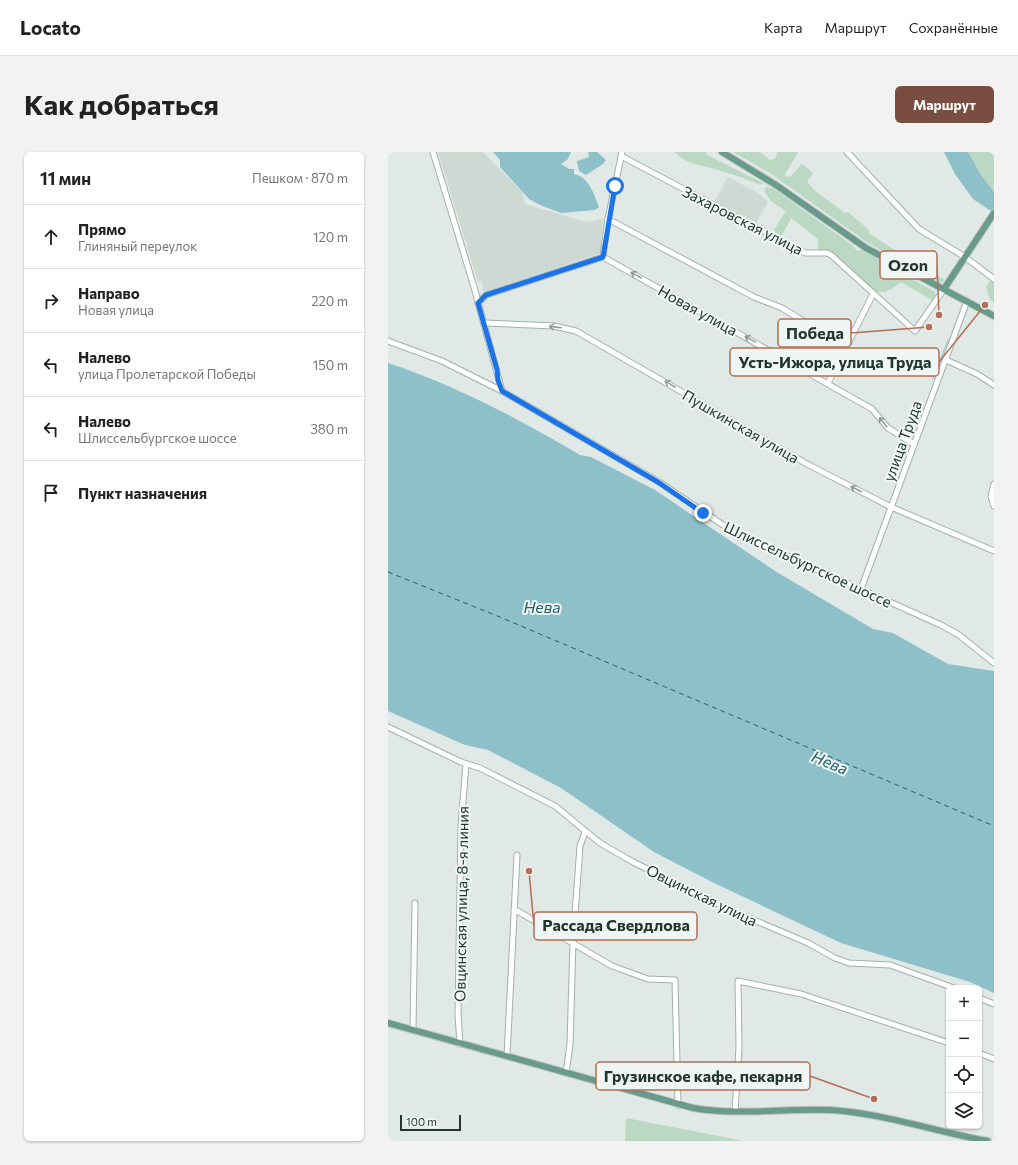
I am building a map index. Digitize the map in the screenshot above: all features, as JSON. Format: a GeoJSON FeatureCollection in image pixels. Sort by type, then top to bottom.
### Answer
{"type":"FeatureCollection","features":[{"type":"Feature","properties":{"kind":"main road"},"geometry":{"type":"LineString","coordinates":[[722,152],[776,185],[866,248],[994,316]]}},
{"type":"Feature","properties":{"kind":"main road"},"geometry":{"type":"LineString","coordinates":[[944,289],[994,213]]}},
{"type":"Feature","properties":{"kind":"main road"},"geometry":{"type":"LineString","coordinates":[[388,1023],[566,1072],[678,1105],[701,1110],[735,1112],[817,1110],[845,1111],[986,1141]]}},
{"type":"Feature","properties":{"kind":"street"},"geometry":{"type":"LineString","coordinates":[[433,152],[474,287],[502,391]]}},
{"type":"Feature","properties":{"kind":"street"},"geometry":{"type":"LineString","coordinates":[[847,152],[919,229],[965,257],[994,279]]}},
{"type":"Feature","properties":{"kind":"street"},"geometry":{"type":"LineString","coordinates":[[478,303],[486,295],[603,257],[608,219],[622,154]]}},
{"type":"Feature","properties":{"kind":"street","name":"Захаровская улица"},"geometry":{"type":"LineString","coordinates":[[622,154],[805,253],[827,253],[831,255],[915,331],[944,289]]}},
{"type":"Feature","properties":{"kind":"street"},"geometry":{"type":"LineString","coordinates":[[608,219],[754,297],[782,308],[846,347]]}},
{"type":"Feature","properties":{"kind":"street","name":"Новая улица"},"geometry":{"type":"LineString","coordinates":[[603,257],[872,409],[888,428],[914,444]]}},
{"type":"Feature","properties":{"kind":"street"},"geometry":{"type":"LineString","coordinates":[[474,287],[486,295]]}},
{"type":"Feature","properties":{"kind":"street"},"geometry":{"type":"LineString","coordinates":[[828,383],[873,294]]}},
{"type":"Feature","properties":{"kind":"street","name":"улица Труда"},"geometry":{"type":"LineString","coordinates":[[861,589],[967,302]]}},
{"type":"Feature","properties":{"kind":"street","name":"Пушкинская улица"},"geometry":{"type":"LineString","coordinates":[[484,324],[554,326],[576,330],[807,464],[891,507],[994,551]]}},
{"type":"Feature","properties":{"kind":"street","name":"Шлиссельбургское шоссе"},"geometry":{"type":"LineString","coordinates":[[388,341],[442,361],[502,391],[658,482],[723,525],[946,627],[994,663]]}},
{"type":"Feature","properties":{"kind":"street"},"geometry":{"type":"LineString","coordinates":[[946,360],[977,374],[994,385]]}},
{"type":"Feature","properties":{"kind":"street"},"geometry":{"type":"LineString","coordinates":[[994,484],[991,496],[994,506]]}},
{"type":"Feature","properties":{"kind":"street","name":"Овцинская улица"},"geometry":{"type":"LineString","coordinates":[[388,727],[466,764],[480,768],[555,806],[569,815],[584,832],[600,843],[639,865],[732,911],[808,942],[835,958],[849,963],[890,965],[946,985]]}},
{"type":"Feature","properties":{"kind":"street","name":"Овцинская улица, 8-я линия"},"geometry":{"type":"LineString","coordinates":[[460,1044],[458,1015],[461,826],[466,764]]}},
{"type":"Feature","properties":{"kind":"street"},"geometry":{"type":"LineString","coordinates":[[566,1072],[570,1044],[573,942],[580,846],[584,832]]}},
{"type":"Feature","properties":{"kind":"street"},"geometry":{"type":"LineString","coordinates":[[507,1056],[518,855]]}},
{"type":"Feature","properties":{"kind":"street"},"geometry":{"type":"LineString","coordinates":[[413,1030],[415,903]]}},
{"type":"Feature","properties":{"kind":"street"},"geometry":{"type":"LineString","coordinates":[[514,909],[612,966],[648,979],[675,980],[678,1105]]}},
{"type":"Feature","properties":{"kind":"street"},"geometry":{"type":"LineString","coordinates":[[735,1112],[739,1047],[738,981],[801,994],[946,1042]]}},
{"type":"Feature","properties":{"kind":"street"},"geometry":{"type":"LineString","coordinates":[[982,999],[994,1004]]}},
{"type":"Feature","properties":{"kind":"street"},"geometry":{"type":"LineString","coordinates":[[982,1054],[994,1059]]}},
{"type":"Feature","properties":{"kind":"shaded area"},"geometry":{"type":"Polygon","coordinates":[[[438,152],[483,152],[522,192],[525,204],[586,222],[603,219],[601,253],[483,292],[482,281],[478,282],[438,152]]]}},
{"type":"Feature","properties":{"kind":"shaded area"},"geometry":{"type":"Polygon","coordinates":[[[728,177],[758,193],[768,202],[755,225],[714,202],[728,177]]]}},
{"type":"Feature","properties":{"kind":"green space"},"geometry":{"type":"Polygon","coordinates":[[[675,152],[706,152],[707,155],[763,183],[760,185],[734,175],[689,162],[684,160],[675,152]]]}},
{"type":"Feature","properties":{"kind":"green space"},"geometry":{"type":"Polygon","coordinates":[[[733,152],[760,152],[770,160],[776,158],[777,152],[798,153],[785,174],[786,177],[791,176],[802,164],[813,173],[807,182],[815,191],[845,213],[848,212],[868,229],[869,233],[905,257],[945,280],[943,282],[939,282],[868,243],[770,173],[733,152]]]}},
{"type":"Feature","properties":{"kind":"green space"},"geometry":{"type":"Polygon","coordinates":[[[968,152],[994,152],[994,192],[981,175],[968,152]]]}},
{"type":"Feature","properties":{"kind":"green space"},"geometry":{"type":"Polygon","coordinates":[[[766,187],[774,189],[852,245],[857,251],[862,250],[935,292],[935,296],[932,300],[901,282],[889,290],[875,292],[826,251],[818,250],[818,239],[791,218],[781,237],[777,235],[774,230],[786,211],[772,202],[764,191],[766,187]]]}},
{"type":"Feature","properties":{"kind":"green space"},"geometry":{"type":"Polygon","coordinates":[[[994,275],[994,303],[990,299],[986,287],[994,275]]]}},
{"type":"Feature","properties":{"kind":"green space"},"geometry":{"type":"Polygon","coordinates":[[[626,1118],[744,1141],[625,1141],[626,1118]]]}},
{"type":"Feature","properties":{"kind":"water"},"geometry":{"type":"Polygon","coordinates":[[[493,152],[571,152],[568,159],[561,164],[569,169],[574,169],[574,174],[587,182],[599,207],[595,210],[561,213],[540,205],[529,199],[500,167],[500,160],[493,152]]]}},
{"type":"Feature","properties":{"kind":"water"},"geometry":{"type":"Polygon","coordinates":[[[588,152],[597,152],[606,160],[603,164],[586,175],[579,171],[577,161],[589,157],[588,152]]]}},
{"type":"Feature","properties":{"kind":"water"},"geometry":{"type":"Polygon","coordinates":[[[944,152],[968,152],[981,175],[994,192],[994,213],[973,199],[955,174],[944,152]]]}},
{"type":"Feature","properties":{"kind":"water","name":"Нева"},"geometry":{"type":"Polygon","coordinates":[[[388,363],[462,392],[510,416],[580,455],[591,457],[655,490],[775,571],[873,629],[893,633],[948,664],[994,671],[994,993],[982,988],[982,985],[977,985],[841,943],[712,882],[654,852],[561,788],[488,750],[465,745],[388,711],[388,363]]]}},
{"type":"Feature","properties":{"kind":"waterway"},"geometry":{"type":"LineString","coordinates":[[933,379],[948,340]]}},
{"type":"Feature","properties":{"kind":"ferry route"},"geometry":{"type":"LineString","coordinates":[[388,572],[495,615],[994,826]]}},
{"type":"Feature","properties":{"kind":"place","name":"Усть-Ижора, улица Труда"},"geometry":{"type":"Point","coordinates":[985,305]}},
{"type":"Feature","properties":{"kind":"place","name":"Ozon"},"geometry":{"type":"Point","coordinates":[939,315]}},
{"type":"Feature","properties":{"kind":"place","name":"Победа"},"geometry":{"type":"Point","coordinates":[929,327]}},
{"type":"Feature","properties":{"kind":"place","name":"Рассада Свердлова"},"geometry":{"type":"Point","coordinates":[529,871]}},
{"type":"Feature","properties":{"kind":"place","name":"Грузинское кафе, пекарня"},"geometry":{"type":"Point","coordinates":[874,1099]}},
{"type":"Feature","properties":{"kind":"route"},"geometry":{"type":"LineString","coordinates":[[615,186],[608,219],[603,257],[486,295],[478,303],[497,370],[498,380],[502,391],[685,498],[703,513]]}}]}
